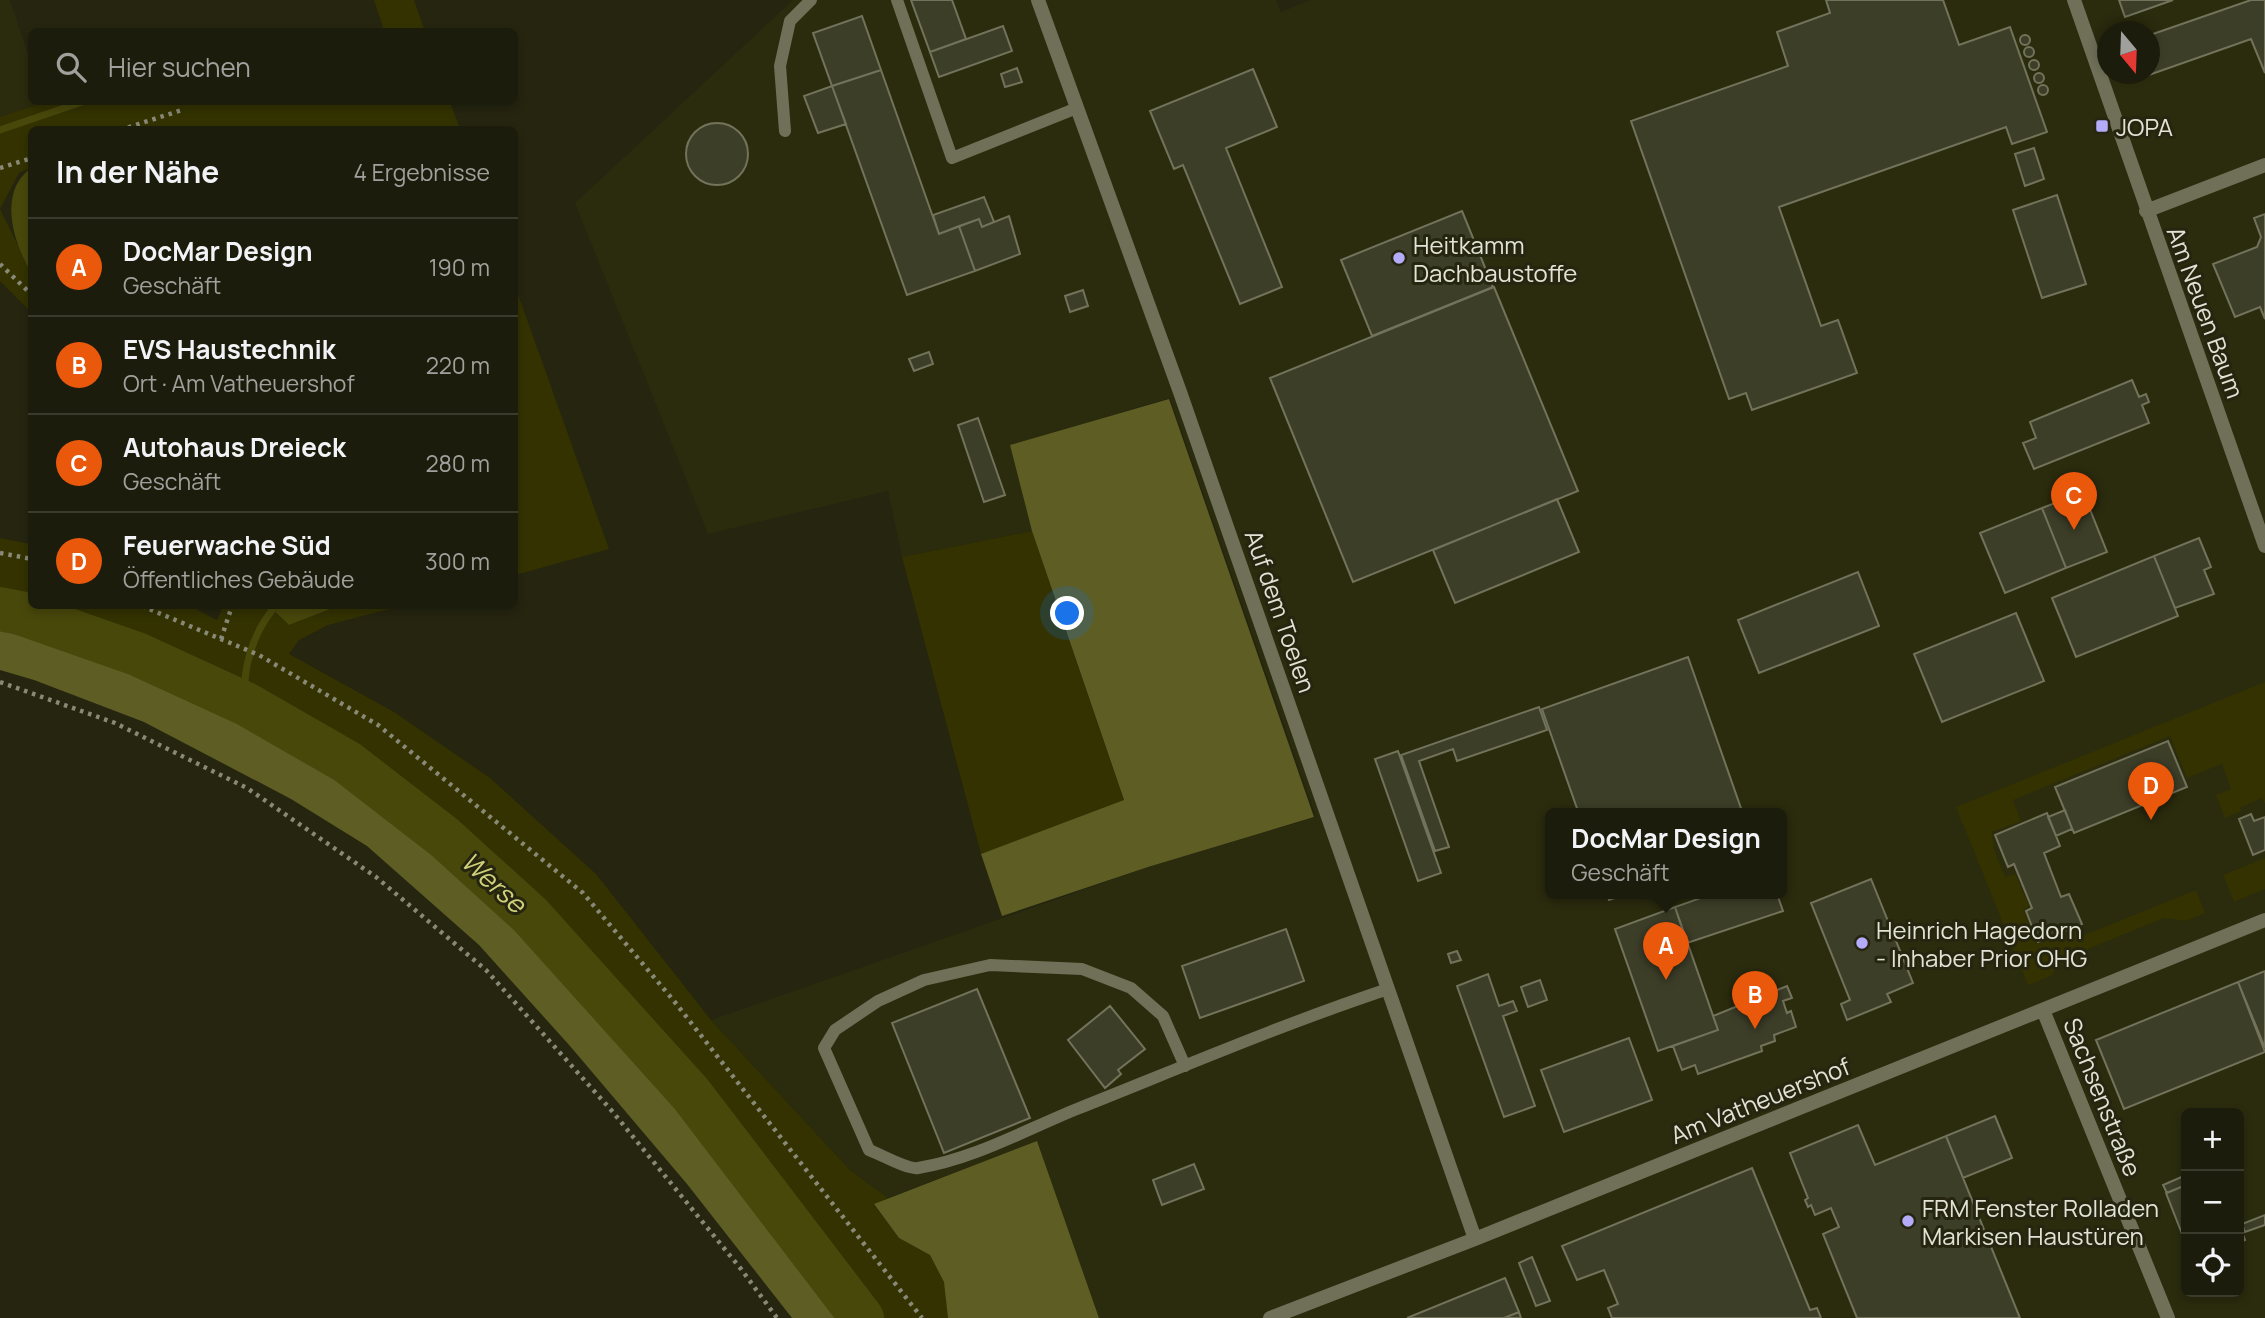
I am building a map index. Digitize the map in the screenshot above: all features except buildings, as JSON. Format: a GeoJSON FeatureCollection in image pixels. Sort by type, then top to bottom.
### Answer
{"type":"FeatureCollection","features":[{"type":"Feature","properties":{"kind":"street","name":"Auf dem Toelen"},"geometry":{"type":"LineString","coordinates":[[1038,0],[1177,383],[1475,1239]]}},
{"type":"Feature","properties":{"kind":"street","name":"Am Neuen Baum"},"geometry":{"type":"LineString","coordinates":[[2074,0],[2265,546]]}},
{"type":"Feature","properties":{"kind":"street","name":"Am Neuen Baum"},"geometry":{"type":"LineString","coordinates":[[2147,211],[2265,165]]}},
{"type":"Feature","properties":{"kind":"street","name":"Am Vatheuershof"},"geometry":{"type":"LineString","coordinates":[[1270,1318],[1475,1239],[2265,920]]}},
{"type":"Feature","properties":{"kind":"street","name":"Sachsenstraße"},"geometry":{"type":"LineString","coordinates":[[2042,1010],[2168,1318]]}},
{"type":"Feature","properties":{"kind":"lane"},"geometry":{"type":"LineString","coordinates":[[785,131],[780,66],[790,21],[811,0]]}},
{"type":"Feature","properties":{"kind":"lane"},"geometry":{"type":"LineString","coordinates":[[897,0],[952,158],[1077,108]]}},
{"type":"Feature","properties":{"kind":"lane"},"geometry":{"type":"LineString","coordinates":[[1185,1066],[1163,1016],[1131,988],[1082,969],[990,965],[924,979],[878,1001],[835,1030],[824,1048],[869,1150],[915,1169],[974,1153],[1185,1066],[1337,1006],[1388,989]]}},
{"type":"Feature","properties":{"kind":"path"},"geometry":{"type":"LineString","coordinates":[[132,126],[182,110]]}},
{"type":"Feature","properties":{"kind":"path"},"geometry":{"type":"LineString","coordinates":[[0,168],[28,159]]}},
{"type":"Feature","properties":{"kind":"path"},"geometry":{"type":"LineString","coordinates":[[0,264],[28,291]]}},
{"type":"Feature","properties":{"kind":"path"},"geometry":{"type":"LineString","coordinates":[[0,553],[28,558]]}},
{"type":"Feature","properties":{"kind":"path"},"geometry":{"type":"LineString","coordinates":[[149,609],[259,655],[378,725],[583,893],[674,1001],[922,1318]]}},
{"type":"Feature","properties":{"kind":"path"},"geometry":{"type":"LineString","coordinates":[[221,639],[231,609]]}},
{"type":"Feature","properties":{"kind":"path"},"geometry":{"type":"LineString","coordinates":[[0,682],[115,723],[247,788],[376,877],[486,970],[612,1111],[741,1269],[777,1318]]}},
{"type":"Feature","properties":{"kind":"shaded area"},"geometry":{"type":"Polygon","coordinates":[[[0,0],[10,0],[28,54],[28,105],[36,105],[0,117],[0,0]]]}},
{"type":"Feature","properties":{"kind":"shaded area"},"geometry":{"type":"Polygon","coordinates":[[[374,0],[414,0],[424,28],[380,28],[383,27],[374,0]]]}},
{"type":"Feature","properties":{"kind":"shaded area"},"geometry":{"type":"Polygon","coordinates":[[[793,0],[1276,0],[1281,12],[1310,0],[2265,0],[2265,1318],[1099,1318],[1037,1141],[888,1198],[850,1170],[711,1020],[1148,867],[1316,817],[1170,398],[1010,445],[1032,531],[902,557],[888,491],[708,534],[575,203],[793,0]]]}},
{"type":"Feature","properties":{"kind":"shaded area"},"geometry":{"type":"Polygon","coordinates":[[[36,105],[451,105],[459,126],[28,126],[28,169],[19,173],[0,209],[0,117],[36,105]]]}},
{"type":"Feature","properties":{"kind":"shaded area"},"geometry":{"type":"Polygon","coordinates":[[[28,171],[28,266],[18,244],[12,215],[12,201],[21,177],[28,171]]]}},
{"type":"Feature","properties":{"kind":"shaded area"},"geometry":{"type":"Polygon","coordinates":[[[0,209],[28,266],[28,309],[0,281],[0,209]]]}},
{"type":"Feature","properties":{"kind":"shaded area"},"geometry":{"type":"Polygon","coordinates":[[[518,294],[609,549],[518,574],[518,294]]]}},
{"type":"Feature","properties":{"kind":"shaded area"},"geometry":{"type":"Polygon","coordinates":[[[1169,399],[1314,817],[1148,867],[1002,916],[981,854],[1124,800],[1032,531],[1010,445],[1169,399]]]}},
{"type":"Feature","properties":{"kind":"shaded area"},"geometry":{"type":"Polygon","coordinates":[[[1032,531],[1124,801],[981,854],[902,557],[1032,531]]]}},
{"type":"Feature","properties":{"kind":"shaded area"},"geometry":{"type":"Polygon","coordinates":[[[0,538],[28,543],[28,605],[0,597],[0,538]]]}},
{"type":"Feature","properties":{"kind":"shaded area"},"geometry":{"type":"Polygon","coordinates":[[[40,609],[196,609],[217,620],[222,609],[272,609],[289,625],[330,609],[389,609],[328,625],[299,640],[289,654],[394,712],[490,778],[596,874],[711,1020],[850,1170],[888,1198],[874,1205],[899,1238],[930,1255],[945,1282],[948,1318],[875,1318],[688,1073],[540,902],[448,822],[353,752],[250,696],[136,642],[40,609]]]}},
{"type":"Feature","properties":{"kind":"shaded area"},"geometry":{"type":"Polygon","coordinates":[[[272,609],[330,609],[289,625],[272,609]]]}},
{"type":"Feature","properties":{"kind":"shaded area"},"geometry":{"type":"Polygon","coordinates":[[[0,622],[133,664],[241,717],[339,772],[434,844],[517,922],[721,1161],[846,1318],[792,1318],[687,1184],[570,1046],[479,945],[367,846],[291,799],[144,722],[34,680],[0,670],[0,622]]]}},
{"type":"Feature","properties":{"kind":"shaded area"},"geometry":{"type":"Polygon","coordinates":[[[2265,682],[2265,804],[2262,798],[2225,818],[2216,795],[2231,789],[2222,764],[2187,778],[2170,736],[2013,800],[2021,821],[1992,832],[1994,849],[2005,877],[2015,874],[2029,906],[2023,909],[2037,944],[2078,928],[2082,936],[2196,890],[2205,913],[2186,921],[2164,918],[2066,958],[2051,976],[2028,985],[1956,807],[2265,682]]]}},
{"type":"Feature","properties":{"kind":"shaded area"},"geometry":{"type":"Polygon","coordinates":[[[2265,858],[2265,889],[2234,902],[2223,875],[2265,858]]]}},
{"type":"Feature","properties":{"kind":"shaded area"},"geometry":{"type":"Polygon","coordinates":[[[1037,1141],[1099,1318],[948,1318],[944,1282],[930,1255],[899,1238],[874,1204],[1037,1141]]]}},
{"type":"Feature","properties":{"kind":"waterway"},"geometry":{"type":"LineString","coordinates":[[0,130],[73,105]]}},
{"type":"Feature","properties":{"kind":"waterway","name":"Werse"},"geometry":{"type":"LineString","coordinates":[[0,609],[20,613],[137,654],[246,704],[347,762],[444,837],[530,915],[691,1094],[862,1318]]}},
{"type":"Feature","properties":{"kind":"waterway"},"geometry":{"type":"LineString","coordinates":[[246,704],[245,679],[250,654],[259,630],[273,609]]}},
{"type":"Feature","properties":{"kind":"place","name":"JOPA"},"geometry":{"type":"Point","coordinates":[2102,126]}},
{"type":"Feature","properties":{"kind":"place","name":"Heitkamm Dachbaustoffe"},"geometry":{"type":"Point","coordinates":[1399,258]}},
{"type":"Feature","properties":{"kind":"place","name":"Autohaus Dreieck"},"geometry":{"type":"Point","coordinates":[2074,530]}},
{"type":"Feature","properties":{"kind":"place","name":"Feuerwache Süd"},"geometry":{"type":"Point","coordinates":[2151,820]}},
{"type":"Feature","properties":{"kind":"place","name":"Heinrich Hagedorn - Inhaber Prior OHG"},"geometry":{"type":"Point","coordinates":[1862,943]}},
{"type":"Feature","properties":{"kind":"place","name":"DocMar Design"},"geometry":{"type":"Point","coordinates":[1666,980]}},
{"type":"Feature","properties":{"kind":"place","name":"EVS Haustechnik"},"geometry":{"type":"Point","coordinates":[1755,1029]}},
{"type":"Feature","properties":{"kind":"place","name":"FRM Fenster Rolladen Markisen Haustüren"},"geometry":{"type":"Point","coordinates":[1908,1221]}}]}
